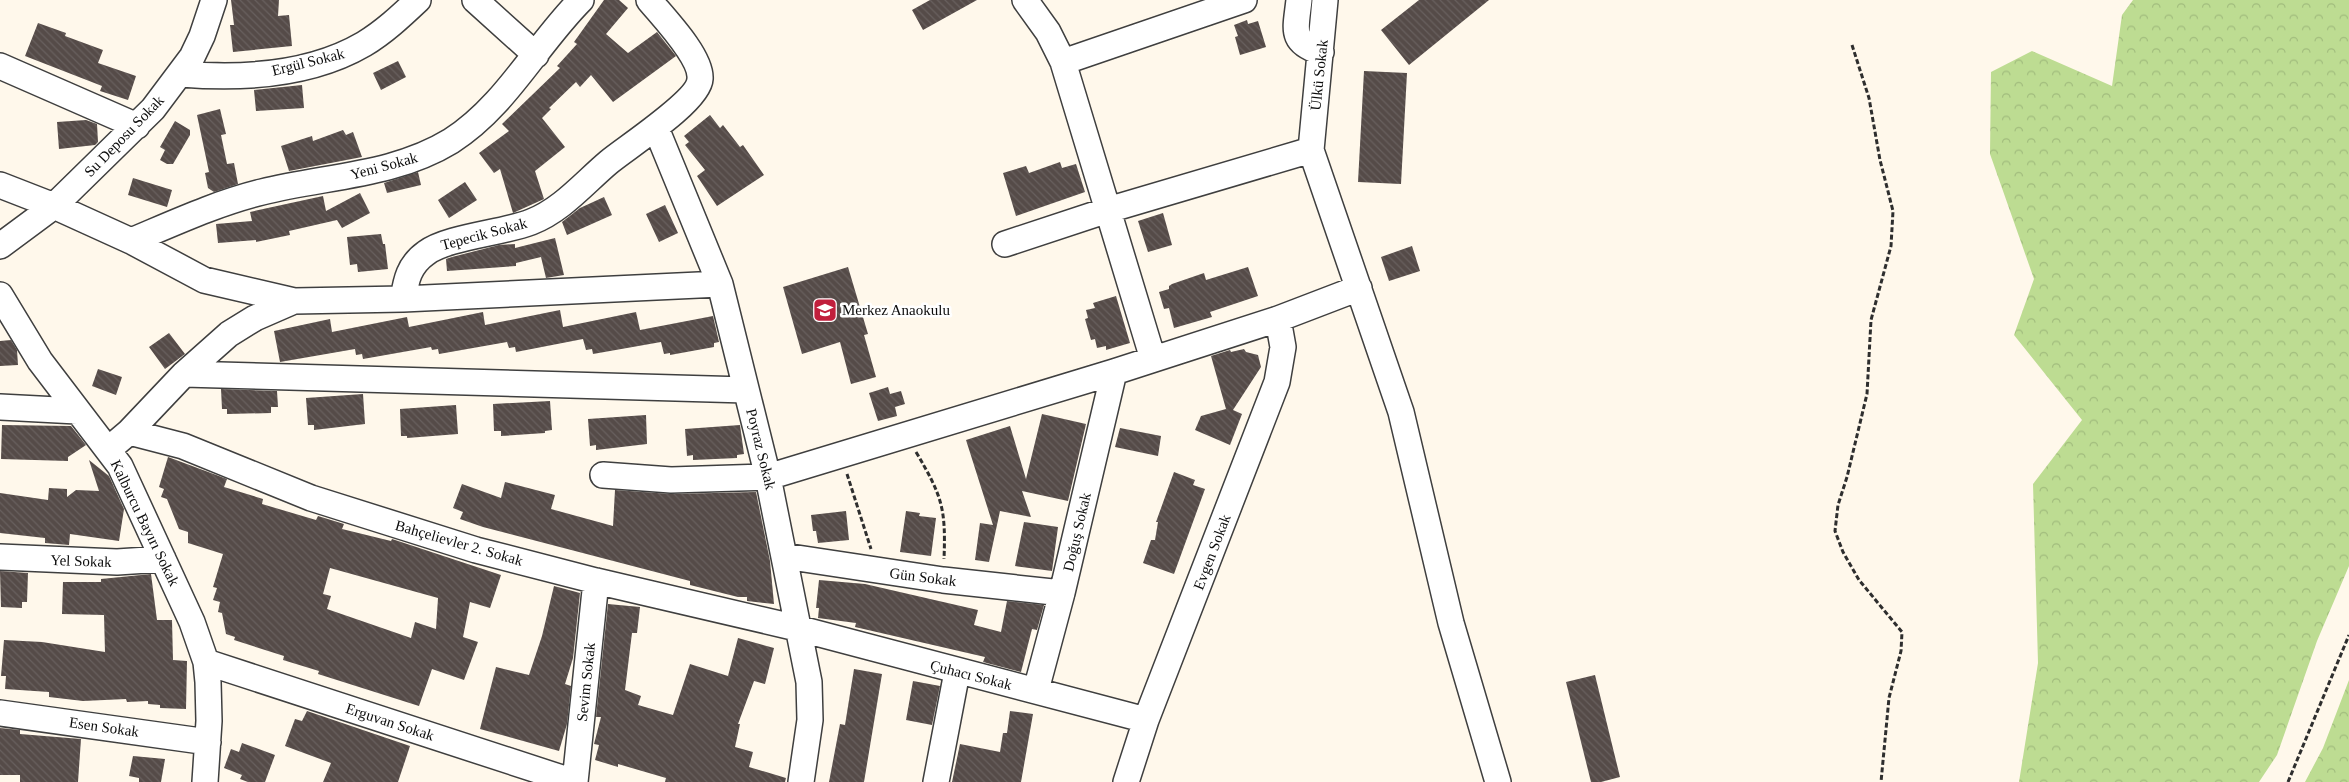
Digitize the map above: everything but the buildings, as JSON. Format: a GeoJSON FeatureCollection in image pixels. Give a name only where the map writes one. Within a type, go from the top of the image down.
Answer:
{"type":"FeatureCollection","features":[{"type":"Feature","properties":{"kind":"street","name":"Su Deposu Sokak"},"geometry":{"type":"LineString","coordinates":[[0,246],[54,206],[137,126],[181,74],[202,36],[214,0]]}},
{"type":"Feature","properties":{"kind":"street","name":"Ergül Sokak"},"geometry":{"type":"LineString","coordinates":[[181,74],[211,77],[249,75],[283,71],[334,57],[357,48],[378,35],[418,0]]}},
{"type":"Feature","properties":{"kind":"street"},"geometry":{"type":"LineString","coordinates":[[475,0],[536,54]]}},
{"type":"Feature","properties":{"kind":"street","name":"Yeni Sokak"},"geometry":{"type":"LineString","coordinates":[[131,241],[220,204],[263,192],[360,174],[428,153],[452,140],[480,117],[503,94],[581,0]]}},
{"type":"Feature","properties":{"kind":"street"},"geometry":{"type":"LineString","coordinates":[[649,0],[689,50],[700,73],[697,87],[656,128]]}},
{"type":"Feature","properties":{"kind":"street"},"geometry":{"type":"LineString","coordinates":[[1024,0],[1048,32],[1063,62],[1153,359]]}},
{"type":"Feature","properties":{"kind":"street"},"geometry":{"type":"LineString","coordinates":[[1063,62],[1244,0]]}},
{"type":"Feature","properties":{"kind":"street","name":"Ülkü Sokak"},"geometry":{"type":"LineString","coordinates":[[1311,150],[1325,0]]}},
{"type":"Feature","properties":{"kind":"street"},"geometry":{"type":"LineString","coordinates":[[1295,3],[1297,36],[1306,47],[1321,52]]}},
{"type":"Feature","properties":{"kind":"street"},"geometry":{"type":"LineString","coordinates":[[0,66],[137,126]]}},
{"type":"Feature","properties":{"kind":"street","name":"Poyraz Sokak"},"geometry":{"type":"LineString","coordinates":[[656,128],[720,284],[768,477],[809,682],[810,700],[807,744],[801,782]]}},
{"type":"Feature","properties":{"kind":"street","name":"Tepecik Sokak"},"geometry":{"type":"LineString","coordinates":[[403,299],[410,270],[427,252],[442,245],[516,227],[546,214],[569,199],[610,161],[656,128]]}},
{"type":"Feature","properties":{"kind":"street"},"geometry":{"type":"LineString","coordinates":[[1005,244],[1108,210],[1311,150],[1360,288],[1401,412],[1451,623],[1498,782]]}},
{"type":"Feature","properties":{"kind":"street"},"geometry":{"type":"LineString","coordinates":[[0,185],[54,206],[131,241],[204,280],[294,301],[403,299],[720,284]]}},
{"type":"Feature","properties":{"kind":"street"},"geometry":{"type":"LineString","coordinates":[[603,475],[671,480],[768,477],[1114,372],[1278,319],[1360,288]]}},
{"type":"Feature","properties":{"kind":"street","name":"Kalburcu Bayırı Sokak"},"geometry":{"type":"LineString","coordinates":[[0,295],[40,361],[77,411],[109,449],[130,485],[192,622],[206,662],[209,701],[205,782]]}},
{"type":"Feature","properties":{"kind":"street"},"geometry":{"type":"LineString","coordinates":[[109,449],[129,432],[184,374],[229,334],[255,318],[294,301]]}},
{"type":"Feature","properties":{"kind":"street","name":"Evgen Sokak"},"geometry":{"type":"LineString","coordinates":[[1126,782],[1146,720],[1274,392],[1280,370],[1283,347],[1278,319]]}},
{"type":"Feature","properties":{"kind":"street","name":"Doğuş Sokak"},"geometry":{"type":"LineString","coordinates":[[1036,690],[1062,593],[1114,372]]}},
{"type":"Feature","properties":{"kind":"street"},"geometry":{"type":"LineString","coordinates":[[184,374],[746,390]]}},
{"type":"Feature","properties":{"kind":"street"},"geometry":{"type":"LineString","coordinates":[[0,407],[77,411]]}},
{"type":"Feature","properties":{"kind":"street","name":"Bahçelievler 2. Sokak"},"geometry":{"type":"LineString","coordinates":[[129,432],[183,446],[311,498],[476,550],[596,582],[797,628]]}},
{"type":"Feature","properties":{"kind":"street","name":"Gün Sokak"},"geometry":{"type":"LineString","coordinates":[[784,556],[944,580],[1062,593]]}},
{"type":"Feature","properties":{"kind":"street","name":"Yel Sokak"},"geometry":{"type":"LineString","coordinates":[[0,557],[117,562],[163,559]]}},
{"type":"Feature","properties":{"kind":"street","name":"Sevim Sokak"},"geometry":{"type":"LineString","coordinates":[[575,782],[596,582]]}},
{"type":"Feature","properties":{"kind":"street","name":"Çuhacı Sokak"},"geometry":{"type":"LineString","coordinates":[[797,628],[957,672],[1036,690],[1146,720]]}},
{"type":"Feature","properties":{"kind":"street","name":"Erguvan Sokak"},"geometry":{"type":"LineString","coordinates":[[206,662],[575,782]]}},
{"type":"Feature","properties":{"kind":"street"},"geometry":{"type":"LineString","coordinates":[[936,782],[957,672]]}},
{"type":"Feature","properties":{"kind":"street","name":"Esen Sokak"},"geometry":{"type":"LineString","coordinates":[[0,713],[208,742]]}},
{"type":"Feature","properties":{"kind":"path"},"geometry":{"type":"LineString","coordinates":[[1852,45],[1869,98],[1880,160],[1893,211],[1891,246],[1870,320],[1867,394],[1847,477],[1838,505],[1835,532],[1843,552],[1859,580],[1902,632],[1902,650],[1889,698],[1881,782]]}},
{"type":"Feature","properties":{"kind":"path"},"geometry":{"type":"LineString","coordinates":[[906,435],[935,483],[943,506],[944,580]]}},
{"type":"Feature","properties":{"kind":"path"},"geometry":{"type":"LineString","coordinates":[[841,456],[877,571]]}},
{"type":"Feature","properties":{"kind":"path"},"geometry":{"type":"LineString","coordinates":[[2288,782],[2349,635]]}},
{"type":"Feature","properties":{"kind":"green space"},"geometry":{"type":"Polygon","coordinates":[[[2133,0],[2349,0],[2349,566],[2317,641],[2277,755],[2259,782],[2019,782],[2038,663],[2033,484],[2082,420],[2014,335],[2034,279],[1990,154],[1991,72],[2032,51],[2112,86],[2122,15],[2133,0]]]}},
{"type":"Feature","properties":{"kind":"green space"},"geometry":{"type":"Polygon","coordinates":[[[2349,680],[2349,782],[2305,782],[2323,748],[2349,680]]]}},
{"type":"Feature","properties":{"kind":"place","name":"Merkez Anaokulu"},"geometry":{"type":"Point","coordinates":[825,310]}}]}
